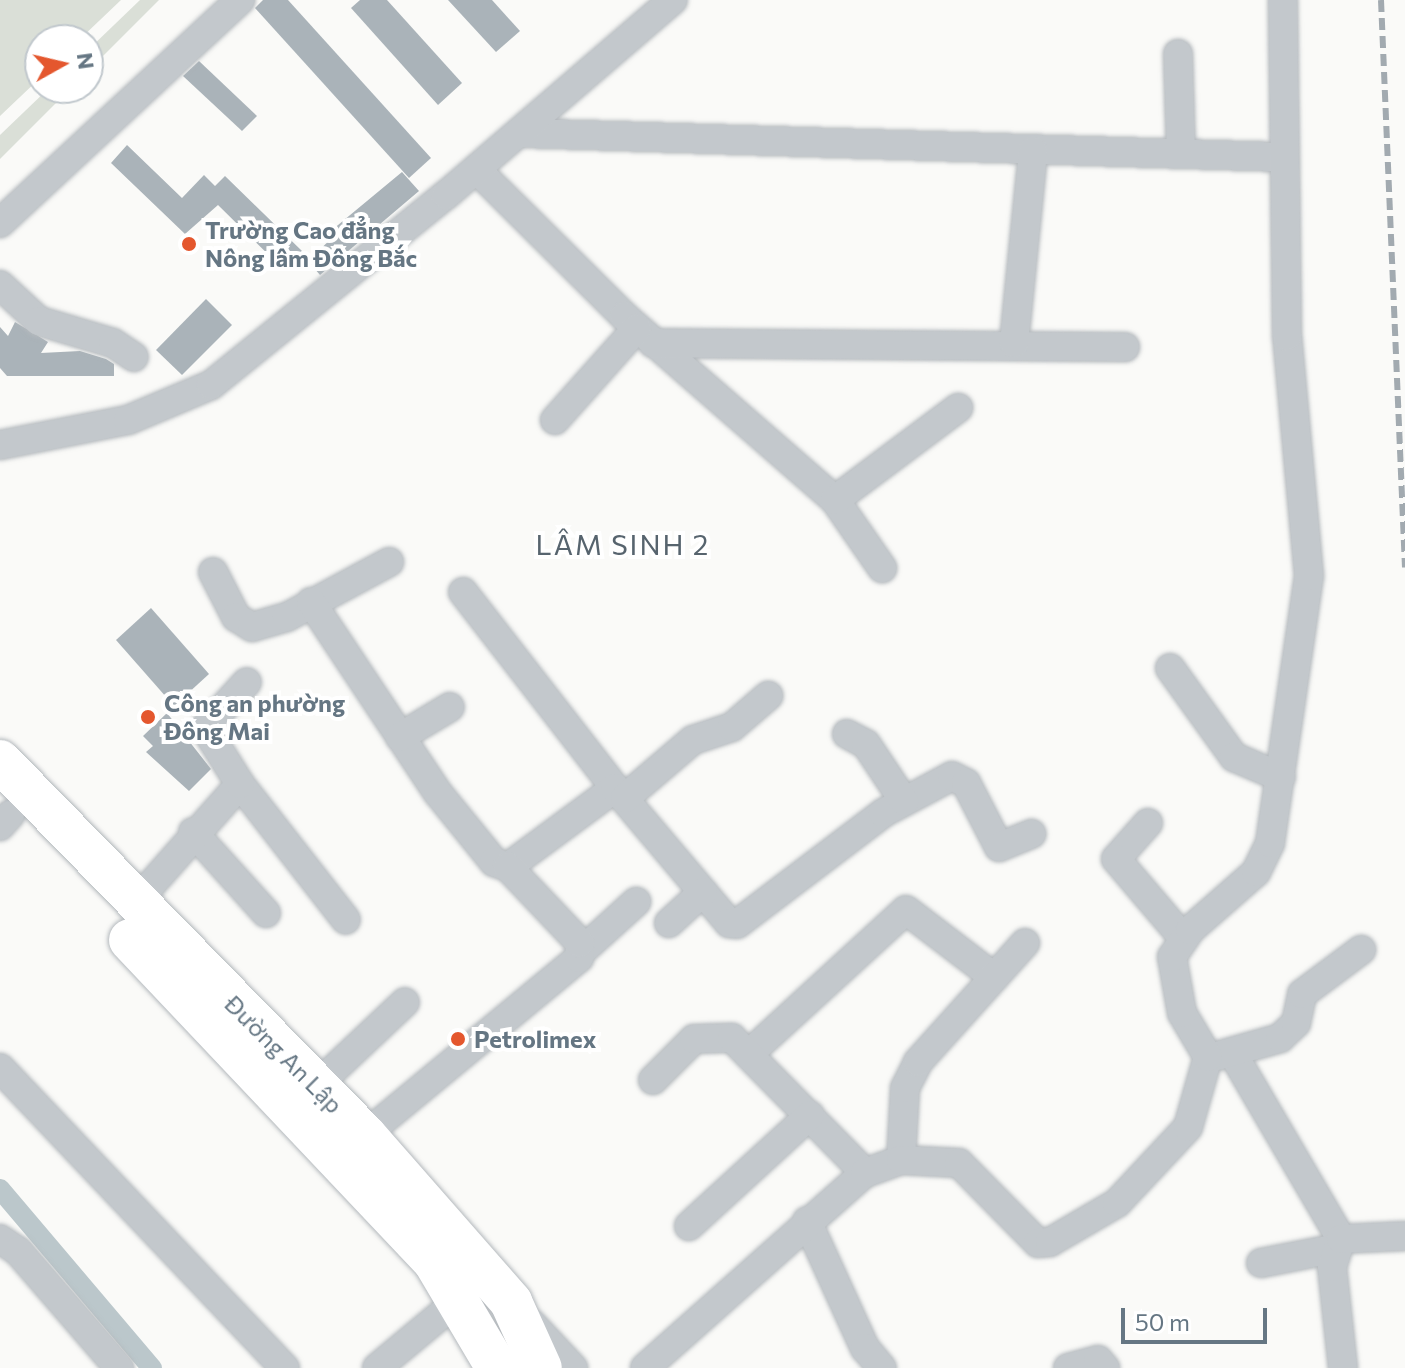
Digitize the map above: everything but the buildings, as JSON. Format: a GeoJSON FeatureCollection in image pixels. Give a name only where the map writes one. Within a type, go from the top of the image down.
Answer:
{"type":"FeatureCollection","features":[{"type":"Feature","properties":{"kind":"highway","name":"Đường An Lập"},"geometry":{"type":"LineString","coordinates":[[0,761],[134,904],[365,1135],[511,1302],[541,1368]]}},
{"type":"Feature","properties":{"kind":"highway","name":"Đường An Lập"},"geometry":{"type":"LineString","coordinates":[[3,814],[361,1181],[466,1308],[497,1368]]}},
{"type":"Feature","properties":{"kind":"highway"},"geometry":{"type":"LineString","coordinates":[[466,1308],[511,1302]]}},
{"type":"Feature","properties":{"kind":"street"},"geometry":{"type":"LineString","coordinates":[[0,223],[240,0]]}},
{"type":"Feature","properties":{"kind":"street"},"geometry":{"type":"LineString","coordinates":[[0,445],[128,420],[211,385],[477,170],[673,0]]}},
{"type":"Feature","properties":{"kind":"street"},"geometry":{"type":"LineString","coordinates":[[1283,0],[1281,157],[1287,336],[1309,576],[1281,777],[1264,859],[1184,939],[1172,957],[1179,998],[1220,1055],[1339,1243],[1332,1267],[1343,1368]]}},
{"type":"Feature","properties":{"kind":"street"},"geometry":{"type":"LineString","coordinates":[[1178,54],[1181,154]]}},
{"type":"Feature","properties":{"kind":"street"},"geometry":{"type":"LineString","coordinates":[[520,133],[1281,157]]}},
{"type":"Feature","properties":{"kind":"street"},"geometry":{"type":"LineString","coordinates":[[1014,343],[1033,151]]}},
{"type":"Feature","properties":{"kind":"street"},"geometry":{"type":"LineString","coordinates":[[477,170],[645,336],[835,500],[882,568]]}},
{"type":"Feature","properties":{"kind":"street"},"geometry":{"type":"LineString","coordinates":[[0,285],[39,321],[113,343],[134,357]]}},
{"type":"Feature","properties":{"kind":"street"},"geometry":{"type":"LineString","coordinates":[[555,420],[645,336],[1125,347]]}},
{"type":"Feature","properties":{"kind":"street"},"geometry":{"type":"LineString","coordinates":[[835,500],[958,408]]}},
{"type":"Feature","properties":{"kind":"street"},"geometry":{"type":"LineString","coordinates":[[213,572],[236,617],[252,627],[311,602],[389,562]]}},
{"type":"Feature","properties":{"kind":"street"},"geometry":{"type":"LineString","coordinates":[[463,592],[620,793],[729,923],[737,924],[904,801],[959,777],[999,847],[1032,834]]}},
{"type":"Feature","properties":{"kind":"street"},"geometry":{"type":"LineString","coordinates":[[311,602],[400,737],[494,862],[508,867],[583,950]]}},
{"type":"Feature","properties":{"kind":"street"},"geometry":{"type":"LineString","coordinates":[[1170,668],[1234,757],[1281,777]]}},
{"type":"Feature","properties":{"kind":"street"},"geometry":{"type":"LineString","coordinates":[[247,682],[205,728],[240,784],[346,920]]}},
{"type":"Feature","properties":{"kind":"street"},"geometry":{"type":"LineString","coordinates":[[508,867],[693,740],[732,727],[768,696]]}},
{"type":"Feature","properties":{"kind":"street"},"geometry":{"type":"LineString","coordinates":[[400,737],[450,707]]}},
{"type":"Feature","properties":{"kind":"street"},"geometry":{"type":"LineString","coordinates":[[847,734],[866,744],[904,801]]}},
{"type":"Feature","properties":{"kind":"street"},"geometry":{"type":"LineString","coordinates":[[134,904],[193,832],[240,784]]}},
{"type":"Feature","properties":{"kind":"street"},"geometry":{"type":"LineString","coordinates":[[1148,823],[1116,859],[1184,939]]}},
{"type":"Feature","properties":{"kind":"street"},"geometry":{"type":"LineString","coordinates":[[193,832],[266,913]]}},
{"type":"Feature","properties":{"kind":"street"},"geometry":{"type":"LineString","coordinates":[[669,923],[703,892]]}},
{"type":"Feature","properties":{"kind":"street"},"geometry":{"type":"LineString","coordinates":[[365,1135],[636,902]]}},
{"type":"Feature","properties":{"kind":"street"},"geometry":{"type":"LineString","coordinates":[[751,1052],[906,910],[994,977]]}},
{"type":"Feature","properties":{"kind":"street"},"geometry":{"type":"LineString","coordinates":[[901,1160],[905,1088],[918,1062],[1025,943]]}},
{"type":"Feature","properties":{"kind":"street"},"geometry":{"type":"LineString","coordinates":[[645,1368],[807,1221],[865,1173],[901,1160],[959,1163],[1038,1243],[1050,1242],[1117,1203],[1182,1137],[1220,1055],[1288,1031],[1302,994],[1361,950]]}},
{"type":"Feature","properties":{"kind":"street"},"geometry":{"type":"LineString","coordinates":[[316,1086],[405,1002]]}},
{"type":"Feature","properties":{"kind":"street"},"geometry":{"type":"LineString","coordinates":[[653,1080],[694,1039],[732,1038],[751,1052],[865,1173]]}},
{"type":"Feature","properties":{"kind":"street"},"geometry":{"type":"LineString","coordinates":[[0,1068],[285,1368]]}},
{"type":"Feature","properties":{"kind":"street"},"geometry":{"type":"LineString","coordinates":[[689,1226],[810,1115]]}},
{"type":"Feature","properties":{"kind":"street"},"geometry":{"type":"LineString","coordinates":[[807,1221],[865,1348],[882,1368]]}},
{"type":"Feature","properties":{"kind":"street"},"geometry":{"type":"LineString","coordinates":[[1261,1263],[1339,1243],[1405,1236]]}},
{"type":"Feature","properties":{"kind":"street"},"geometry":{"type":"LineString","coordinates":[[0,1239],[18,1251],[119,1368]]}},
{"type":"Feature","properties":{"kind":"street"},"geometry":{"type":"LineString","coordinates":[[511,1302],[573,1368]]}},
{"type":"Feature","properties":{"kind":"street"},"geometry":{"type":"LineString","coordinates":[[377,1368],[466,1308]]}},
{"type":"Feature","properties":{"kind":"street"},"geometry":{"type":"LineString","coordinates":[[1073,1366],[1098,1360],[1105,1368]]}},
{"type":"Feature","properties":{"kind":"shaded area"},"geometry":{"type":"Polygon","coordinates":[[[0,0],[121,0],[96,24],[24,24],[24,93],[0,116],[0,0]]]}},
{"type":"Feature","properties":{"kind":"shaded area"},"geometry":{"type":"Polygon","coordinates":[[[140,0],[159,0],[104,55],[104,35],[140,0]]]}},
{"type":"Feature","properties":{"kind":"shaded area"},"geometry":{"type":"Polygon","coordinates":[[[32,104],[55,104],[0,159],[0,135],[32,104]]]}},
{"type":"Feature","properties":{"kind":"waterway"},"geometry":{"type":"LineString","coordinates":[[0,1189],[152,1368]]}},
{"type":"Feature","properties":{"kind":"railway"},"geometry":{"type":"LineString","coordinates":[[1381,0],[1405,567]]}},
{"type":"Feature","properties":{"kind":"place","name":"Trường Cao đẳng Nông lâm Đông Bắc"},"geometry":{"type":"Point","coordinates":[189,244]}},
{"type":"Feature","properties":{"kind":"place","name":"Công an phường Đông Mai"},"geometry":{"type":"Point","coordinates":[148,717]}},
{"type":"Feature","properties":{"kind":"place","name":"Petrolimex"},"geometry":{"type":"Point","coordinates":[458,1039]}},
{"type":"Feature","properties":{"kind":"district","name":"LÂM SINH 2"},"geometry":{"type":"Point","coordinates":[623,544]}}]}
